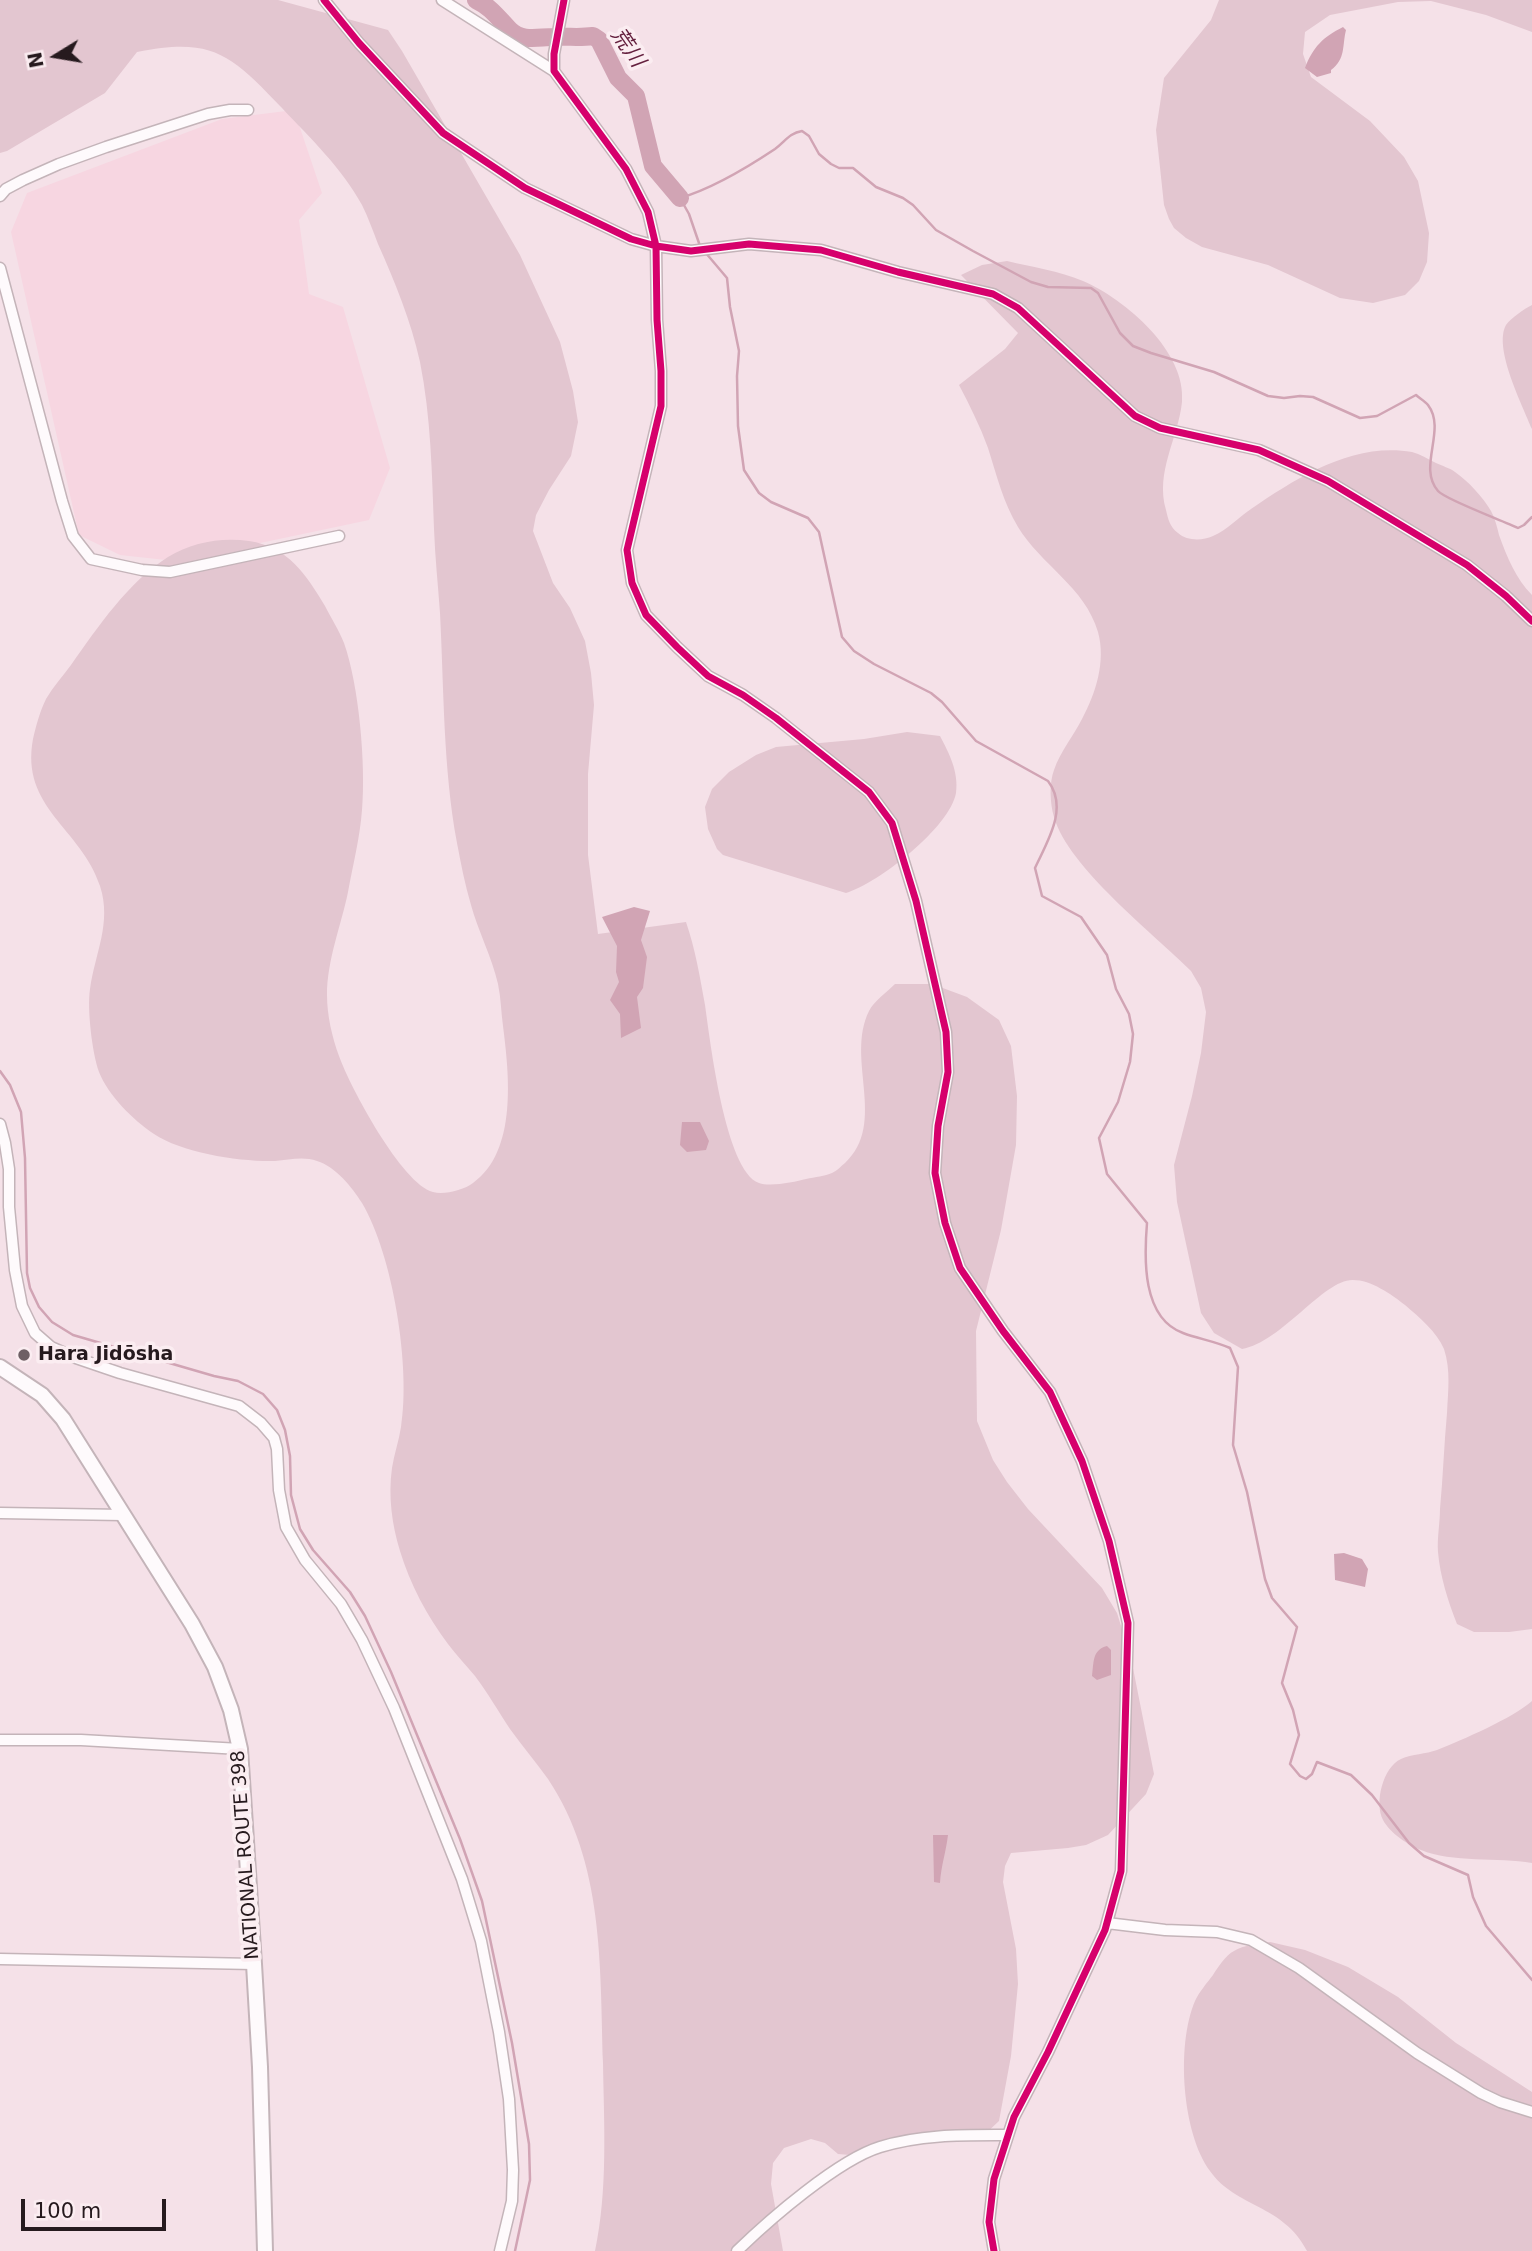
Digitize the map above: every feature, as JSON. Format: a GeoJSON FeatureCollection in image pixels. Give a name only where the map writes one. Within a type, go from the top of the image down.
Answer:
{"type":"FeatureCollection","features":[{"type":"Feature","properties":{"kind":"highway","name":"NATIONAL ROUTE 398"},"geometry":{"type":"LineString","coordinates":[[0,1367],[42,1395],[63,1419],[192,1623],[215,1667],[231,1710],[240,1749],[254,1964],[265,2251]]}},
{"type":"Feature","properties":{"kind":"street"},"geometry":{"type":"LineString","coordinates":[[324,0],[359,43],[443,133],[525,188],[631,239],[656,246],[695,250],[749,244],[821,250],[898,272],[993,294],[1018,308],[1135,416],[1160,428],[1259,450],[1328,481],[1467,565],[1532,621]]}},
{"type":"Feature","properties":{"kind":"street"},"geometry":{"type":"LineString","coordinates":[[442,0],[554,71],[626,169],[648,212],[656,246],[661,407],[627,550],[632,583],[646,615],[708,676],[743,695],[776,718],[869,792],[892,823],[916,901],[946,1032],[948,1072],[938,1126],[935,1173],[945,1223],[960,1268],[1003,1331],[1050,1392],[1082,1461],[1109,1541],[1128,1623],[1121,1871],[1105,1930],[1048,2052],[1014,2117],[994,2179],[989,2222],[994,2251]]}},
{"type":"Feature","properties":{"kind":"street"},"geometry":{"type":"LineString","coordinates":[[554,71],[554,54],[564,0]]}},
{"type":"Feature","properties":{"kind":"street"},"geometry":{"type":"LineString","coordinates":[[0,197],[6,189],[23,180],[106,147],[208,114],[248,110]]}},
{"type":"Feature","properties":{"kind":"street"},"geometry":{"type":"LineString","coordinates":[[0,268],[4,299],[69,524],[77,543],[91,559],[142,570],[170,572],[339,536]]}},
{"type":"Feature","properties":{"kind":"street"},"geometry":{"type":"LineString","coordinates":[[0,1124],[9,1169],[9,1207],[15,1270],[22,1306],[35,1333],[51,1347],[76,1358],[239,1406],[261,1423],[274,1438],[277,1449],[279,1490],[286,1527],[305,1560],[341,1604],[362,1640],[394,1708],[462,1880],[481,1941],[509,2099],[512,2201],[500,2251]]}},
{"type":"Feature","properties":{"kind":"street"},"geometry":{"type":"LineString","coordinates":[[0,1513],[123,1515]]}},
{"type":"Feature","properties":{"kind":"street"},"geometry":{"type":"LineString","coordinates":[[0,1741],[81,1740],[240,1749]]}},
{"type":"Feature","properties":{"kind":"street"},"geometry":{"type":"LineString","coordinates":[[1107,1923],[1165,1930],[1217,1932],[1251,1940],[1299,1968],[1407,2046],[1481,2093],[1532,2112]]}},
{"type":"Feature","properties":{"kind":"street"},"geometry":{"type":"LineString","coordinates":[[0,1959],[254,1964]]}},
{"type":"Feature","properties":{"kind":"street"},"geometry":{"type":"LineString","coordinates":[[737,2251],[807,2192],[868,2152],[895,2144],[941,2137],[1009,2136]]}},
{"type":"Feature","properties":{"kind":"shaded area"},"geometry":{"type":"Polygon","coordinates":[[[0,0],[278,0],[388,30],[402,51],[520,255],[560,342],[573,391],[578,422],[571,456],[536,515],[533,531],[553,583],[570,608],[585,641],[591,673],[594,705],[588,774],[588,855],[598,934],[686,922],[699,973],[721,1102],[737,1155],[747,1173],[759,1183],[782,1184],[829,1174],[845,1163],[857,1147],[864,1129],[861,1049],[863,1030],[871,1007],[895,984],[932,984],[967,997],[999,1020],[1011,1046],[1017,1096],[1016,1145],[1001,1230],[976,1331],[977,1421],[993,1460],[1007,1482],[1028,1509],[1102,1588],[1117,1613],[1131,1658],[1154,1774],[1146,1794],[1108,1835],[1086,1845],[1011,1853],[1005,1866],[1003,1882],[1016,1949],[1018,1984],[1011,2056],[999,2121],[983,2136],[960,2141],[940,2133],[894,2147],[850,2155],[838,2154],[825,2143],[811,2139],[784,2148],[773,2163],[771,2184],[783,2251],[595,2251],[604,2181],[604,2110],[599,1952],[589,1880],[580,1845],[566,1811],[548,1779],[510,1729],[480,1682],[433,1622],[414,1588],[400,1551],[393,1521],[390,1489],[403,1403],[401,1344],[391,1281],[373,1225],[362,1203],[343,1178],[324,1164],[306,1159],[261,1161],[229,1158],[180,1146],[166,1141],[146,1128],[108,1089],[96,1064],[89,1008],[92,976],[103,925],[100,886],[80,848],[43,801],[35,783],[31,763],[35,729],[49,695],[115,606],[153,567],[187,548],[228,540],[263,544],[275,549],[294,564],[318,594],[344,643],[354,680],[360,725],[363,771],[361,820],[348,892],[332,956],[327,995],[330,1026],[336,1049],[378,1133],[407,1172],[421,1185],[433,1192],[454,1191],[473,1183],[487,1169],[498,1152],[504,1132],[507,1066],[498,984],[469,897],[452,814],[429,425],[420,362],[407,317],[364,210],[345,178],[264,89],[248,74],[218,54],[184,47],[137,52],[105,93],[0,153],[0,0]]]}},
{"type":"Feature","properties":{"kind":"shaded area"},"geometry":{"type":"Polygon","coordinates":[[[1219,0],[1532,0],[1532,32],[1486,15],[1431,1],[1398,2],[1330,15],[1305,32],[1303,54],[1311,77],[1370,121],[1404,157],[1418,181],[1429,233],[1427,262],[1419,281],[1405,295],[1373,303],[1340,298],[1268,265],[1202,247],[1174,228],[1164,205],[1156,130],[1164,78],[1211,20],[1219,0]]]}},
{"type":"Feature","properties":{"kind":"shaded area"},"geometry":{"type":"Polygon","coordinates":[[[1343,27],[1346,30],[1339,61],[1331,73],[1317,77],[1305,68],[1308,61],[1320,43],[1343,27]]]}},
{"type":"Feature","properties":{"kind":"shaded area"},"geometry":{"type":"Polygon","coordinates":[[[294,110],[322,193],[299,220],[309,294],[343,307],[390,468],[369,520],[175,561],[120,555],[79,535],[11,232],[27,193],[222,119],[294,110]]]}},
{"type":"Feature","properties":{"kind":"shaded area"},"geometry":{"type":"Polygon","coordinates":[[[1007,261],[1065,274],[1100,289],[1134,314],[1164,346],[1181,383],[1182,402],[1165,469],[1163,496],[1170,523],[1182,536],[1204,539],[1213,536],[1288,485],[1348,457],[1390,450],[1412,452],[1453,471],[1480,495],[1492,514],[1512,567],[1532,595],[1532,1629],[1474,1632],[1457,1624],[1445,1588],[1438,1547],[1448,1365],[1441,1343],[1422,1320],[1380,1288],[1353,1280],[1329,1289],[1272,1335],[1242,1349],[1214,1333],[1201,1313],[1177,1202],[1174,1165],[1201,1053],[1206,1012],[1201,988],[1191,971],[1093,878],[1062,836],[1054,817],[1052,775],[1087,709],[1095,688],[1101,654],[1098,632],[1083,602],[1018,527],[1004,498],[982,432],[959,385],[1005,349],[1018,333],[961,275],[982,265],[1007,261]]]}},
{"type":"Feature","properties":{"kind":"shaded area"},"geometry":{"type":"Polygon","coordinates":[[[1532,305],[1532,429],[1506,362],[1503,335],[1508,322],[1532,305]]]}},
{"type":"Feature","properties":{"kind":"shaded area"},"geometry":{"type":"Polygon","coordinates":[[[907,732],[940,736],[955,770],[956,793],[951,807],[927,837],[876,878],[846,893],[723,855],[717,849],[708,829],[705,807],[712,789],[729,772],[756,755],[776,747],[907,732]]]}},
{"type":"Feature","properties":{"kind":"shaded area"},"geometry":{"type":"Polygon","coordinates":[[[634,907],[650,911],[641,940],[647,957],[643,988],[637,997],[641,1028],[621,1038],[620,1014],[610,1000],[619,982],[616,972],[617,946],[602,917],[634,907]]]}},
{"type":"Feature","properties":{"kind":"shaded area"},"geometry":{"type":"Polygon","coordinates":[[[682,1122],[700,1122],[709,1141],[706,1150],[687,1152],[680,1145],[682,1122]]]}},
{"type":"Feature","properties":{"kind":"shaded area"},"geometry":{"type":"Polygon","coordinates":[[[1344,1553],[1362,1559],[1368,1569],[1365,1587],[1335,1580],[1334,1554],[1344,1553]]]}},
{"type":"Feature","properties":{"kind":"shaded area"},"geometry":{"type":"Polygon","coordinates":[[[1107,1646],[1111,1650],[1111,1675],[1097,1680],[1092,1676],[1095,1657],[1099,1650],[1107,1646]]]}},
{"type":"Feature","properties":{"kind":"shaded area"},"geometry":{"type":"Polygon","coordinates":[[[1532,1701],[1532,1863],[1433,1854],[1411,1845],[1390,1829],[1383,1820],[1379,1804],[1385,1777],[1395,1763],[1405,1757],[1437,1750],[1473,1735],[1532,1701]]]}},
{"type":"Feature","properties":{"kind":"shaded area"},"geometry":{"type":"Polygon","coordinates":[[[933,1835],[948,1835],[940,1883],[934,1882],[933,1835]]]}},
{"type":"Feature","properties":{"kind":"shaded area"},"geometry":{"type":"Polygon","coordinates":[[[1270,1942],[1305,1950],[1348,1967],[1398,1997],[1456,2043],[1532,2092],[1532,2251],[1307,2251],[1285,2224],[1233,2192],[1210,2171],[1193,2135],[1188,2112],[1184,2064],[1189,2019],[1199,1994],[1228,1955],[1242,1947],[1270,1942]]]}},
{"type":"Feature","properties":{"kind":"waterway","name":"荒川"},"geometry":{"type":"LineString","coordinates":[[476,0],[520,36],[593,36],[599,40],[618,78],[636,96],[653,166],[680,198]]}},
{"type":"Feature","properties":{"kind":"waterway"},"geometry":{"type":"LineString","coordinates":[[700,246],[689,214],[680,198],[729,177],[775,149],[790,136],[802,131],[809,136],[819,154],[831,164],[839,168],[853,168],[876,187],[903,198],[936,230],[973,251],[1031,282],[1048,287],[1091,288],[1098,293],[1120,333],[1133,346],[1214,372],[1268,396],[1313,397],[1360,418],[1377,416],[1416,395],[1428,405],[1433,415],[1435,426],[1430,471],[1438,491],[1463,505],[1518,528],[1532,517]]}},
{"type":"Feature","properties":{"kind":"waterway"},"geometry":{"type":"LineString","coordinates":[[705,252],[727,278],[739,351],[738,426],[744,470],[759,493],[771,502],[808,518],[819,532],[842,637],[854,651],[874,664],[931,693],[976,741],[1048,781],[1054,791],[1057,802],[1054,825],[1035,868],[1042,896],[1081,917],[1107,955],[1116,989],[1129,1014],[1133,1034],[1130,1062],[1118,1102],[1099,1138],[1107,1174],[1147,1223],[1148,1286],[1160,1315],[1183,1333],[1230,1348],[1238,1367],[1233,1445],[1247,1492],[1265,1579],[1272,1598],[1297,1627],[1282,1683],[1299,1735],[1290,1764],[1306,1779],[1312,1774],[1317,1762],[1351,1775],[1372,1795],[1409,1843],[1424,1856],[1468,1875],[1473,1897],[1486,1926],[1532,1980]]}},
{"type":"Feature","properties":{"kind":"waterway"},"geometry":{"type":"LineString","coordinates":[[0,1071],[10,1085],[21,1112],[25,1158],[27,1273],[30,1288],[39,1307],[52,1322],[73,1335],[238,1381],[263,1394],[277,1410],[285,1430],[290,1456],[291,1495],[300,1529],[313,1550],[350,1592],[365,1616],[460,1839],[482,1901],[512,2043],[529,2144],[530,2180],[515,2251]]}},
{"type":"Feature","properties":{"kind":"cycle path"},"geometry":{"type":"LineString","coordinates":[[324,0],[359,43],[443,133],[525,188],[631,239],[656,246],[691,251],[749,244],[821,250],[898,272],[993,294],[1018,308],[1135,416],[1160,428],[1259,450],[1328,481],[1467,565],[1532,621]]}},
{"type":"Feature","properties":{"kind":"cycle path"},"geometry":{"type":"LineString","coordinates":[[564,0],[554,54],[554,71],[626,169],[648,212],[656,246],[661,406],[627,550],[632,583],[646,615],[708,676],[743,695],[776,718],[869,792],[892,823],[916,901],[946,1032],[948,1072],[938,1126],[935,1173],[945,1223],[960,1268],[1003,1331],[1050,1392],[1082,1461],[1109,1541],[1128,1623],[1121,1871],[1105,1930],[1048,2052],[1014,2117],[994,2179],[989,2222],[994,2251]]}},
{"type":"Feature","properties":{"kind":"place","name":"Hara Jidōsha"},"geometry":{"type":"Point","coordinates":[24,1355]}}]}
